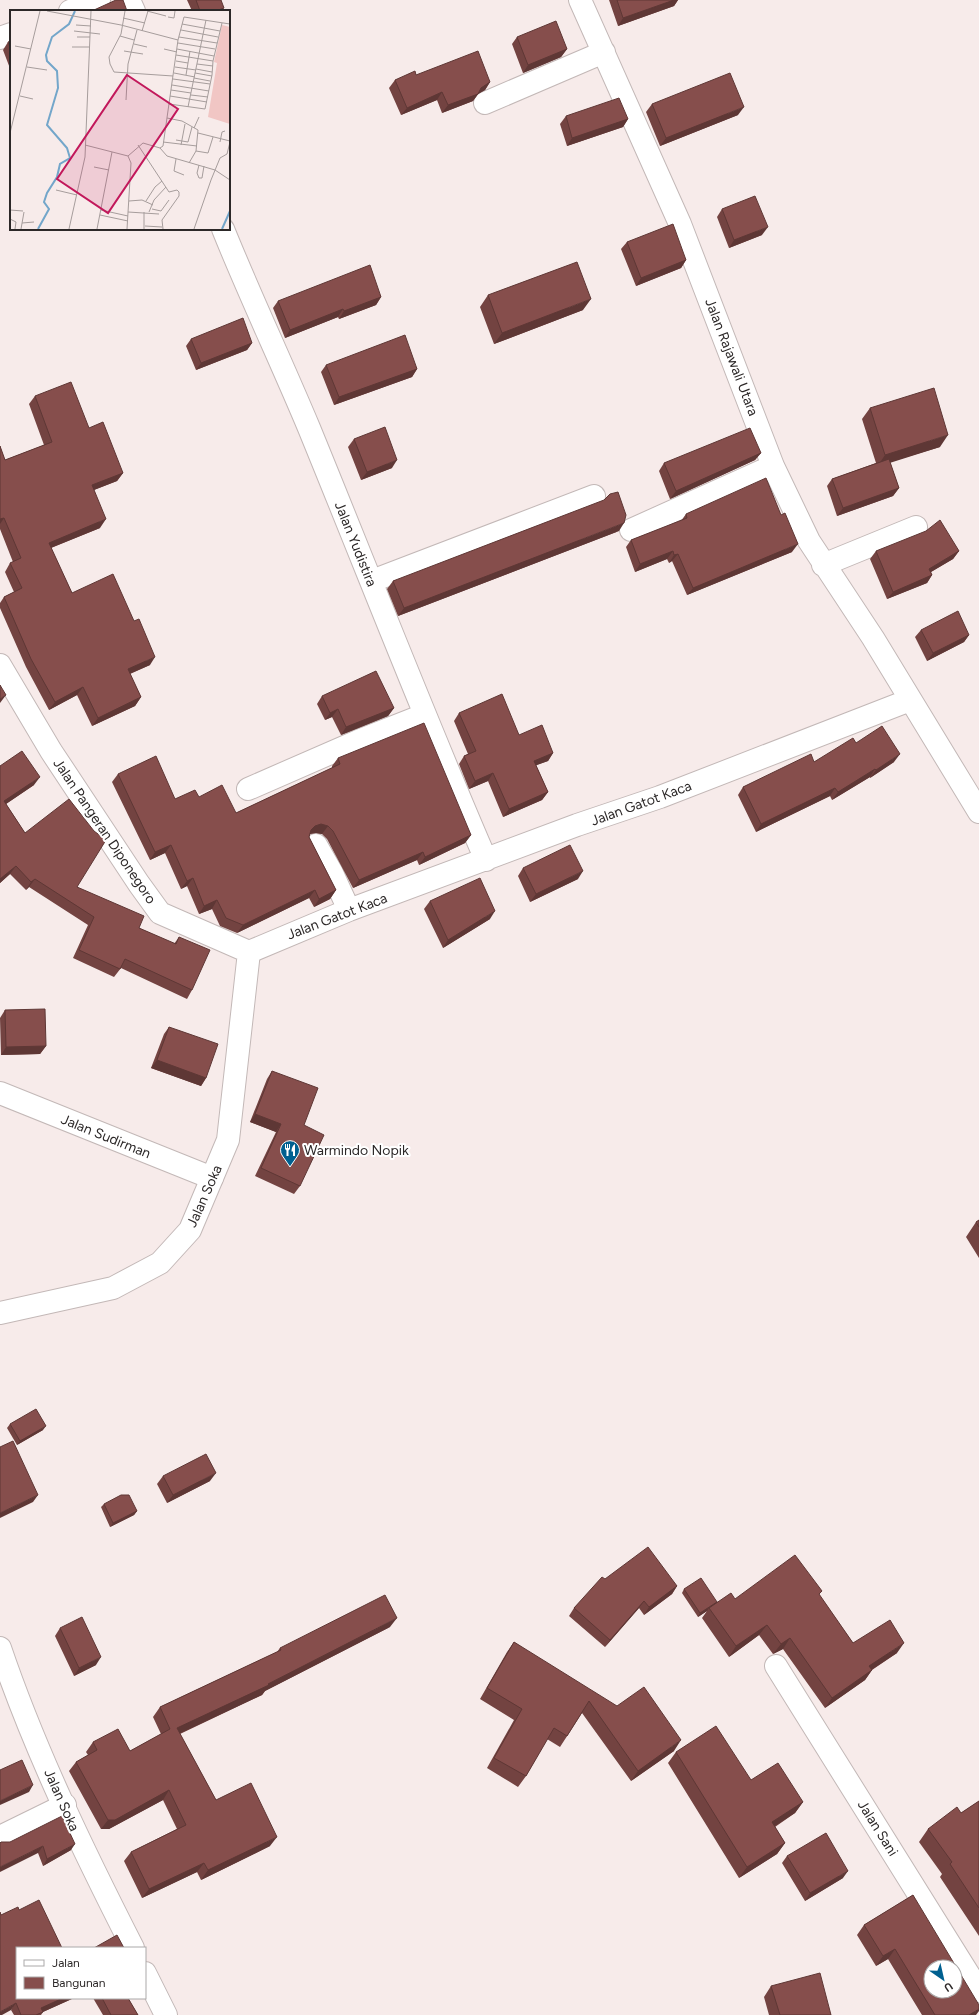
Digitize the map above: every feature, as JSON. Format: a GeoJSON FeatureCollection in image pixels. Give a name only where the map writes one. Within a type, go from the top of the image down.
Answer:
{"type":"FeatureCollection","features":[{"type":"Feature","properties":{"kind":"street"},"geometry":{"type":"LineString","coordinates":[[73,10],[99,0]]}},
{"type":"Feature","properties":{"kind":"street"},"geometry":{"type":"LineString","coordinates":[[130,0],[134,10]]}},
{"type":"Feature","properties":{"kind":"street","name":"Jalan Rajawali Utara"},"geometry":{"type":"LineString","coordinates":[[580,0],[680,224],[774,466],[809,542],[873,638],[910,700]]}},
{"type":"Feature","properties":{"kind":"street"},"geometry":{"type":"LineString","coordinates":[[0,38],[10,34]]}},
{"type":"Feature","properties":{"kind":"street"},"geometry":{"type":"LineString","coordinates":[[485,103],[604,52]]}},
{"type":"Feature","properties":{"kind":"street","name":"Jalan Yudistira"},"geometry":{"type":"LineString","coordinates":[[223,230],[288,378],[372,580],[424,715],[486,860]]}},
{"type":"Feature","properties":{"kind":"street"},"geometry":{"type":"LineString","coordinates":[[631,530],[774,466]]}},
{"type":"Feature","properties":{"kind":"street"},"geometry":{"type":"LineString","coordinates":[[372,580],[594,496]]}},
{"type":"Feature","properties":{"kind":"street"},"geometry":{"type":"LineString","coordinates":[[823,565],[916,526]]}},
{"type":"Feature","properties":{"kind":"street","name":"Jalan Pangeran Diponegoro"},"geometry":{"type":"LineString","coordinates":[[0,665],[51,751],[138,884],[160,913],[249,952]]}},
{"type":"Feature","properties":{"kind":"street"},"geometry":{"type":"LineString","coordinates":[[910,700],[979,812]]}},
{"type":"Feature","properties":{"kind":"street","name":"Jalan Gatot Kaca"},"geometry":{"type":"LineString","coordinates":[[249,952],[349,910],[660,797],[910,700]]}},
{"type":"Feature","properties":{"kind":"street"},"geometry":{"type":"LineString","coordinates":[[248,789],[358,741],[424,715]]}},
{"type":"Feature","properties":{"kind":"street"},"geometry":{"type":"LineString","coordinates":[[316,845],[332,873],[349,910]]}},
{"type":"Feature","properties":{"kind":"street","name":"Jalan Soka"},"geometry":{"type":"LineString","coordinates":[[0,1313],[113,1288],[160,1263],[190,1230],[228,1140],[249,952]]}},
{"type":"Feature","properties":{"kind":"street","name":"Jalan Sudirman"},"geometry":{"type":"LineString","coordinates":[[0,1094],[212,1178]]}},
{"type":"Feature","properties":{"kind":"street","name":"Jalan Soka"},"geometry":{"type":"LineString","coordinates":[[0,1648],[10,1678],[65,1806],[133,1947]]}},
{"type":"Feature","properties":{"kind":"street","name":"Jalan Sani"},"geometry":{"type":"LineString","coordinates":[[776,1666],[979,1991]]}},
{"type":"Feature","properties":{"kind":"street"},"geometry":{"type":"LineString","coordinates":[[0,1837],[65,1806]]}},
{"type":"Feature","properties":{"kind":"street"},"geometry":{"type":"LineString","coordinates":[[146,1974],[165,2015]]}},
{"type":"Feature","properties":{"kind":"building"},"geometry":{"type":"Polygon","coordinates":[[[116,0],[123,0],[127,10],[94,10],[116,0]]]}},
{"type":"Feature","properties":{"kind":"building"},"geometry":{"type":"Polygon","coordinates":[[[196,0],[221,0],[224,8],[219,10],[200,10],[196,0]]]}},
{"type":"Feature","properties":{"kind":"building"},"geometry":{"type":"Polygon","coordinates":[[[617,0],[674,0],[623,18],[617,0]]]}},
{"type":"Feature","properties":{"kind":"building"},"geometry":{"type":"Polygon","coordinates":[[[556,21],[567,49],[528,65],[517,37],[556,21]]]}},
{"type":"Feature","properties":{"kind":"building"},"geometry":{"type":"Polygon","coordinates":[[[478,51],[490,82],[481,88],[478,94],[448,105],[442,92],[407,108],[395,80],[415,71],[416,75],[478,51]]]}},
{"type":"Feature","properties":{"kind":"building"},"geometry":{"type":"Polygon","coordinates":[[[730,73],[744,107],[666,138],[652,104],[730,73]]]}},
{"type":"Feature","properties":{"kind":"building"},"geometry":{"type":"Polygon","coordinates":[[[619,98],[628,119],[572,138],[566,116],[619,98]]]}},
{"type":"Feature","properties":{"kind":"building"},"geometry":{"type":"Polygon","coordinates":[[[755,196],[768,227],[734,240],[722,209],[755,196]]]}},
{"type":"Feature","properties":{"kind":"building"},"geometry":{"type":"Polygon","coordinates":[[[673,224],[686,260],[641,278],[627,242],[673,224]]]}},
{"type":"Feature","properties":{"kind":"building"},"geometry":{"type":"Polygon","coordinates":[[[577,262],[591,299],[502,333],[488,295],[577,262]]]}},
{"type":"Feature","properties":{"kind":"building"},"geometry":{"type":"Polygon","coordinates":[[[370,265],[381,297],[344,311],[343,309],[290,330],[278,301],[370,265]]]}},
{"type":"Feature","properties":{"kind":"building"},"geometry":{"type":"Polygon","coordinates":[[[243,318],[252,343],[201,363],[191,339],[243,318]]]}},
{"type":"Feature","properties":{"kind":"building"},"geometry":{"type":"Polygon","coordinates":[[[405,335],[417,369],[339,397],[326,365],[405,335]]]}},
{"type":"Feature","properties":{"kind":"building"},"geometry":{"type":"Polygon","coordinates":[[[71,382],[89,428],[103,422],[123,473],[92,485],[106,519],[49,543],[72,593],[113,574],[134,621],[139,619],[155,657],[128,669],[141,697],[98,718],[83,687],[55,702],[31,659],[4,597],[22,588],[10,563],[21,558],[4,518],[0,519],[0,446],[5,460],[52,442],[35,396],[71,382]]]}},
{"type":"Feature","properties":{"kind":"building"},"geometry":{"type":"Polygon","coordinates":[[[934,388],[948,435],[885,455],[870,408],[934,388]]]}},
{"type":"Feature","properties":{"kind":"building"},"geometry":{"type":"Polygon","coordinates":[[[385,427],[397,460],[367,472],[354,439],[385,427]]]}},
{"type":"Feature","properties":{"kind":"building"},"geometry":{"type":"Polygon","coordinates":[[[750,428],[761,453],[676,491],[664,463],[750,428]]]}},
{"type":"Feature","properties":{"kind":"building"},"geometry":{"type":"Polygon","coordinates":[[[889,459],[899,488],[843,508],[832,479],[889,459]]]}},
{"type":"Feature","properties":{"kind":"building"},"geometry":{"type":"Polygon","coordinates":[[[766,478],[781,515],[785,513],[798,544],[693,588],[678,554],[674,555],[673,551],[640,564],[631,540],[687,518],[686,514],[766,478]]]}},
{"type":"Feature","properties":{"kind":"building"},"geometry":{"type":"Polygon","coordinates":[[[618,492],[626,515],[624,523],[404,608],[393,581],[604,500],[610,494],[618,492]]]}},
{"type":"Feature","properties":{"kind":"building"},"geometry":{"type":"Polygon","coordinates":[[[940,520],[959,551],[929,569],[932,575],[893,592],[876,551],[926,531],[940,520]]]}},
{"type":"Feature","properties":{"kind":"building"},"geometry":{"type":"Polygon","coordinates":[[[958,611],[969,635],[933,653],[921,630],[958,611]]]}},
{"type":"Feature","properties":{"kind":"building"},"geometry":{"type":"Polygon","coordinates":[[[376,671],[394,708],[346,727],[338,709],[330,713],[322,696],[376,671]]]}},
{"type":"Feature","properties":{"kind":"building"},"geometry":{"type":"Polygon","coordinates":[[[0,685],[6,695],[0,699],[0,685]]]}},
{"type":"Feature","properties":{"kind":"building"},"geometry":{"type":"Polygon","coordinates":[[[502,694],[519,735],[542,725],[553,753],[534,761],[548,792],[509,809],[493,773],[475,781],[464,756],[476,751],[459,713],[502,694]]]}},
{"type":"Feature","properties":{"kind":"building"},"geometry":{"type":"Polygon","coordinates":[[[424,723],[471,835],[425,857],[423,852],[359,880],[333,831],[328,826],[321,824],[315,826],[311,830],[309,837],[336,890],[319,899],[315,890],[243,925],[226,918],[217,900],[204,906],[193,878],[187,881],[171,845],[155,852],[118,774],[156,756],[175,799],[195,790],[199,797],[222,785],[236,813],[340,764],[338,758],[424,723]]]}},
{"type":"Feature","properties":{"kind":"building"},"geometry":{"type":"Polygon","coordinates":[[[882,726],[900,754],[838,792],[835,788],[761,824],[743,787],[811,754],[814,762],[853,738],[856,743],[882,726]]]}},
{"type":"Feature","properties":{"kind":"building"},"geometry":{"type":"Polygon","coordinates":[[[22,751],[40,777],[4,801],[25,833],[69,799],[94,831],[106,840],[77,887],[144,916],[139,928],[176,944],[179,937],[210,950],[192,990],[125,959],[120,969],[79,950],[94,917],[35,879],[31,882],[16,866],[0,879],[0,766],[22,751]]]}},
{"type":"Feature","properties":{"kind":"building"},"geometry":{"type":"Polygon","coordinates":[[[570,845],[583,871],[536,894],[523,868],[570,845]]]}},
{"type":"Feature","properties":{"kind":"building"},"geometry":{"type":"Polygon","coordinates":[[[480,878],[495,911],[448,940],[430,901],[480,878]]]}},
{"type":"Feature","properties":{"kind":"building"},"geometry":{"type":"Polygon","coordinates":[[[45,1009],[46,1046],[6,1047],[5,1010],[45,1009]]]}},
{"type":"Feature","properties":{"kind":"building"},"geometry":{"type":"Polygon","coordinates":[[[169,1027],[218,1044],[206,1078],[157,1060],[169,1027]]]}},
{"type":"Feature","properties":{"kind":"building"},"geometry":{"type":"Polygon","coordinates":[[[272,1071],[318,1088],[304,1125],[324,1135],[300,1186],[261,1168],[281,1124],[255,1114],[272,1071]]]}},
{"type":"Feature","properties":{"kind":"building"},"geometry":{"type":"Polygon","coordinates":[[[979,1220],[979,1227],[976,1222],[979,1220]]]}},
{"type":"Feature","properties":{"kind":"building"},"geometry":{"type":"Polygon","coordinates":[[[36,1409],[46,1426],[20,1441],[10,1424],[36,1409]]]}},
{"type":"Feature","properties":{"kind":"building"},"geometry":{"type":"Polygon","coordinates":[[[13,1441],[38,1495],[0,1513],[0,1447],[13,1441]]]}},
{"type":"Feature","properties":{"kind":"building"},"geometry":{"type":"Polygon","coordinates":[[[206,1454],[216,1473],[173,1495],[163,1476],[206,1454]]]}},
{"type":"Feature","properties":{"kind":"building"},"geometry":{"type":"Polygon","coordinates":[[[121,1495],[129,1495],[137,1511],[113,1523],[104,1504],[121,1495]]]}},
{"type":"Feature","properties":{"kind":"building"},"geometry":{"type":"Polygon","coordinates":[[[648,1547],[677,1586],[649,1607],[644,1601],[610,1640],[574,1608],[602,1577],[605,1579],[648,1547]]]}},
{"type":"Feature","properties":{"kind":"building"},"geometry":{"type":"Polygon","coordinates":[[[795,1555],[822,1591],[819,1594],[853,1643],[890,1620],[904,1643],[869,1666],[872,1670],[832,1698],[790,1638],[781,1644],[767,1625],[736,1646],[709,1608],[731,1593],[735,1599],[795,1555]]]}},
{"type":"Feature","properties":{"kind":"building"},"geometry":{"type":"Polygon","coordinates":[[[701,1578],[717,1602],[700,1613],[684,1589],[701,1578]]]}},
{"type":"Feature","properties":{"kind":"building"},"geometry":{"type":"Polygon","coordinates":[[[385,1595],[397,1618],[268,1684],[269,1685],[177,1728],[216,1800],[251,1783],[277,1837],[208,1870],[204,1863],[149,1889],[131,1852],[186,1825],[169,1790],[115,1820],[108,1820],[76,1762],[97,1750],[93,1742],[118,1729],[130,1751],[170,1729],[160,1707],[281,1650],[280,1648],[385,1595]]]}},
{"type":"Feature","properties":{"kind":"building"},"geometry":{"type":"Polygon","coordinates":[[[82,1617],[101,1657],[79,1668],[60,1628],[82,1617]]]}},
{"type":"Feature","properties":{"kind":"building"},"geometry":{"type":"Polygon","coordinates":[[[514,1642],[617,1706],[644,1687],[681,1740],[638,1771],[589,1701],[567,1736],[554,1728],[526,1776],[494,1758],[522,1709],[487,1688],[514,1642]]]}},
{"type":"Feature","properties":{"kind":"building"},"geometry":{"type":"Polygon","coordinates":[[[716,1726],[751,1780],[778,1763],[803,1802],[772,1822],[785,1843],[747,1867],[676,1752],[716,1726]]]}},
{"type":"Feature","properties":{"kind":"building"},"geometry":{"type":"Polygon","coordinates":[[[22,1760],[33,1785],[0,1801],[0,1770],[22,1760]]]}},
{"type":"Feature","properties":{"kind":"building"},"geometry":{"type":"Polygon","coordinates":[[[979,1801],[979,1908],[950,1864],[952,1862],[928,1829],[957,1807],[961,1813],[979,1801]]]}},
{"type":"Feature","properties":{"kind":"building"},"geometry":{"type":"Polygon","coordinates":[[[62,1816],[75,1844],[47,1859],[43,1846],[0,1867],[1,1842],[10,1842],[62,1816]]]}},
{"type":"Feature","properties":{"kind":"building"},"geometry":{"type":"Polygon","coordinates":[[[826,1833],[848,1871],[810,1893],[787,1856],[826,1833]]]}},
{"type":"Feature","properties":{"kind":"building"},"geometry":{"type":"Polygon","coordinates":[[[913,1895],[951,1959],[923,1959],[923,1995],[895,1949],[883,1956],[864,1925],[913,1895]]]}},
{"type":"Feature","properties":{"kind":"building"},"geometry":{"type":"Polygon","coordinates":[[[39,1900],[62,1947],[16,1947],[16,1999],[61,1999],[41,2008],[43,2012],[36,2015],[21,2015],[16,2003],[0,2012],[0,1912],[1,1915],[18,1907],[19,1910],[39,1900]]]}},
{"type":"Feature","properties":{"kind":"building"},"geometry":{"type":"Polygon","coordinates":[[[117,1935],[123,1947],[96,1947],[117,1935]]]}},
{"type":"Feature","properties":{"kind":"building"},"geometry":{"type":"Polygon","coordinates":[[[820,1973],[831,2015],[780,2015],[771,1986],[820,1973]]]}},
{"type":"Feature","properties":{"kind":"building"},"geometry":{"type":"Polygon","coordinates":[[[963,1978],[979,2005],[979,2009],[969,2015],[935,2015],[925,1999],[963,1999],[963,1978]]]}},
{"type":"Feature","properties":{"kind":"building"},"geometry":{"type":"Polygon","coordinates":[[[103,1999],[129,1999],[138,2015],[111,2015],[103,1999]]]}},
{"type":"Feature","properties":{"kind":"place","name":"Warmindo Nopik"},"geometry":{"type":"Point","coordinates":[290,1167]}}]}
